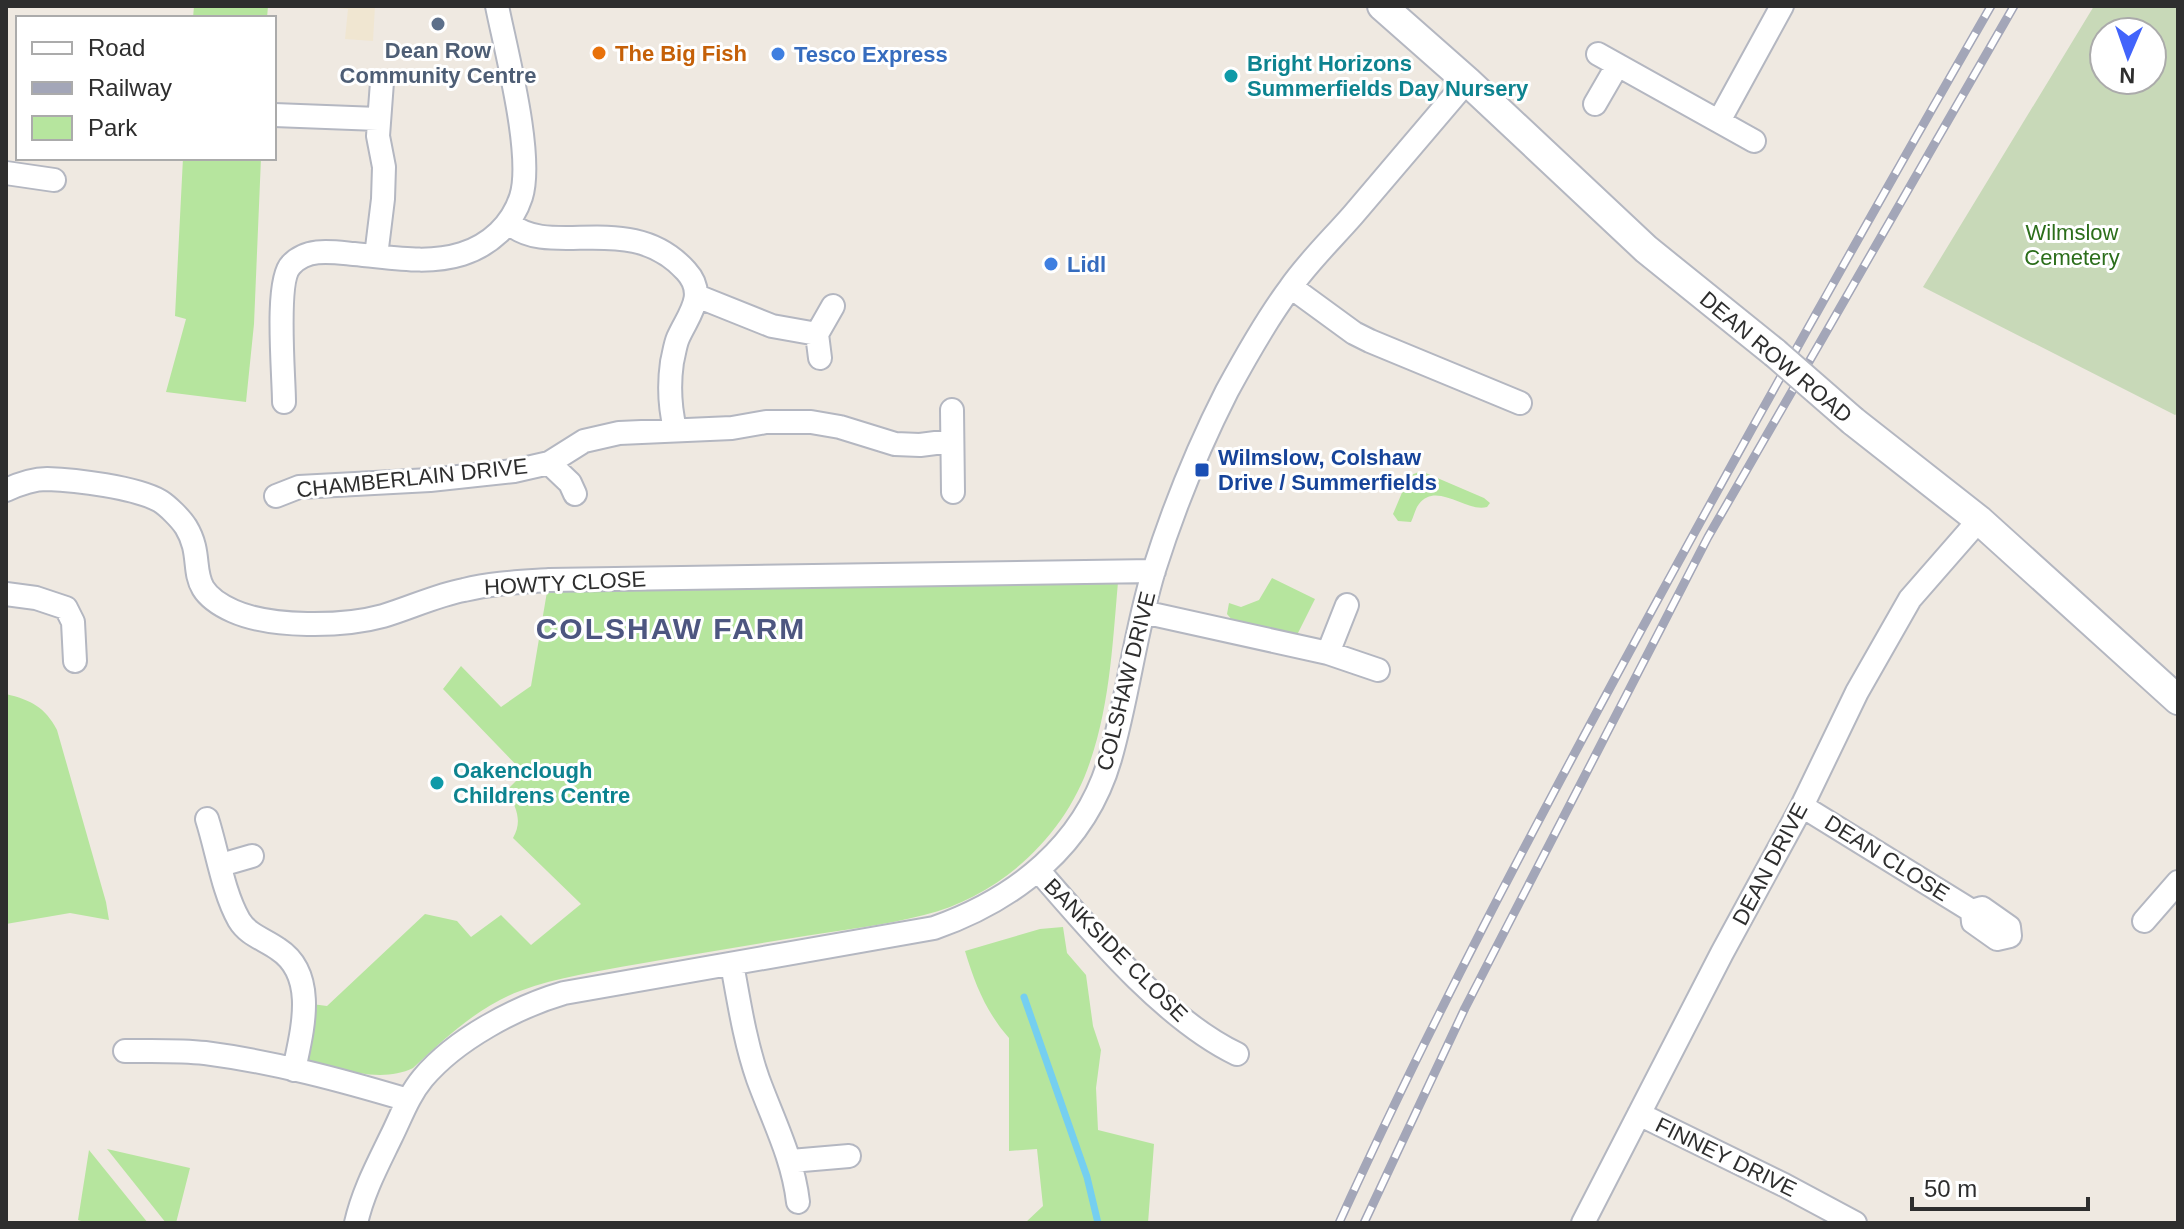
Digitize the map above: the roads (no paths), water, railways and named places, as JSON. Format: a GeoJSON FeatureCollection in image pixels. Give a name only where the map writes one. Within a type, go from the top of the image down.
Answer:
{"type":"FeatureCollection","features":[{"type":"Feature","properties":{"kind":"street"},"geometry":{"type":"LineString","coordinates":[[284,402],[280,301],[283,278],[290,265],[306,255],[322,251],[407,260],[462,254],[488,243],[509,223],[522,196],[525,159],[497,6]]}},
{"type":"Feature","properties":{"kind":"street","name":"DEAN ROW ROAD"},"geometry":{"type":"LineString","coordinates":[[1382,6],[1646,249],[1775,353],[1853,421],[1979,520],[2174,691]]}},
{"type":"Feature","properties":{"kind":"street"},"geometry":{"type":"LineString","coordinates":[[1719,121],[1782,6]]}},
{"type":"Feature","properties":{"kind":"street"},"geometry":{"type":"LineString","coordinates":[[1595,104],[1608,60],[1754,141]]}},
{"type":"Feature","properties":{"kind":"street","name":"COLSHAW DRIVE"},"geometry":{"type":"LineString","coordinates":[[356,1223],[369,1181],[408,1100],[424,1077],[454,1051],[522,1007],[564,993],[934,928],[958,920],[1004,896],[1038,870],[1072,836],[1098,788],[1116,736],[1154,571],[1201,447],[1226,394],[1291,287],[1467,81]]}},
{"type":"Feature","properties":{"kind":"street"},"geometry":{"type":"LineString","coordinates":[[376,256],[384,183],[378,119],[382,82]]}},
{"type":"Feature","properties":{"kind":"street"},"geometry":{"type":"LineString","coordinates":[[276,115],[378,119]]}},
{"type":"Feature","properties":{"kind":"street"},"geometry":{"type":"LineString","coordinates":[[6,173],[54,180]]}},
{"type":"Feature","properties":{"kind":"street"},"geometry":{"type":"LineString","coordinates":[[509,223],[526,235],[632,239],[659,250],[689,274],[697,296],[693,312],[678,339],[672,364],[675,429]]}},
{"type":"Feature","properties":{"kind":"street"},"geometry":{"type":"LineString","coordinates":[[1291,287],[1354,333],[1520,403]]}},
{"type":"Feature","properties":{"kind":"street"},"geometry":{"type":"LineString","coordinates":[[697,296],[772,326],[817,334]]}},
{"type":"Feature","properties":{"kind":"street"},"geometry":{"type":"LineString","coordinates":[[820,358],[817,334],[833,306]]}},
{"type":"Feature","properties":{"kind":"street"},"geometry":{"type":"LineString","coordinates":[[952,410],[953,492]]}},
{"type":"Feature","properties":{"kind":"street","name":"CHAMBERLAIN DRIVE"},"geometry":{"type":"LineString","coordinates":[[276,496],[299,487],[430,480],[514,471],[549,463],[584,441],[619,433],[698,430],[766,422],[811,422],[840,427],[895,444],[951,441]]}},
{"type":"Feature","properties":{"kind":"street","name":"CHAMBERLAIN DRIVE"},"geometry":{"type":"LineString","coordinates":[[549,463],[570,483],[575,494]]}},
{"type":"Feature","properties":{"kind":"street","name":"HOWTY CLOSE"},"geometry":{"type":"LineString","coordinates":[[6,490],[20,483],[45,479],[129,489],[161,502],[185,526],[194,549],[196,577],[210,599],[235,612],[265,621],[327,623],[379,617],[461,590],[498,583],[549,580],[1154,571]]}},
{"type":"Feature","properties":{"kind":"street","name":"DEAN DRIVE"},"geometry":{"type":"LineString","coordinates":[[1583,1223],[1802,806],[1857,692],[1910,599],[1979,520]]}},
{"type":"Feature","properties":{"kind":"street"},"geometry":{"type":"LineString","coordinates":[[6,594],[36,598],[66,608],[73,622],[75,661]]}},
{"type":"Feature","properties":{"kind":"street"},"geometry":{"type":"LineString","coordinates":[[1328,653],[1347,605]]}},
{"type":"Feature","properties":{"kind":"street"},"geometry":{"type":"LineString","coordinates":[[1143,612],[1328,653],[1378,670]]}},
{"type":"Feature","properties":{"kind":"street","name":"DEAN CLOSE"},"geometry":{"type":"LineString","coordinates":[[1802,806],[1972,911]]}},
{"type":"Feature","properties":{"kind":"street"},"geometry":{"type":"LineString","coordinates":[[207,819],[232,906],[240,921],[247,931],[284,953],[299,971],[304,1003],[294,1070]]}},
{"type":"Feature","properties":{"kind":"street"},"geometry":{"type":"LineString","coordinates":[[221,865],[252,856]]}},
{"type":"Feature","properties":{"kind":"street","name":"BANKSIDE CLOSE"},"geometry":{"type":"LineString","coordinates":[[1038,870],[1098,937],[1161,1000],[1214,1043],[1237,1054]]}},
{"type":"Feature","properties":{"kind":"street"},"geometry":{"type":"LineString","coordinates":[[2144,921],[2178,882]]}},
{"type":"Feature","properties":{"kind":"street"},"geometry":{"type":"LineString","coordinates":[[732,964],[757,1076],[791,1161],[798,1202]]}},
{"type":"Feature","properties":{"kind":"street"},"geometry":{"type":"LineString","coordinates":[[125,1051],[202,1052],[356,1083],[408,1100]]}},
{"type":"Feature","properties":{"kind":"street","name":"FINNEY DRIVE"},"geometry":{"type":"LineString","coordinates":[[1639,1114],[1855,1223]]}},
{"type":"Feature","properties":{"kind":"street"},"geometry":{"type":"LineString","coordinates":[[791,1161],[849,1156]]}},
{"type":"Feature","properties":{"kind":"waterway"},"geometry":{"type":"LineString","coordinates":[[1024,997],[1087,1177],[1098,1223]]}},
{"type":"Feature","properties":{"kind":"railway"},"geometry":{"type":"LineString","coordinates":[[1339,1223],[1446,1000],[1560,781],[1681,557],[1991,6]]}},
{"type":"Feature","properties":{"kind":"railway"},"geometry":{"type":"LineString","coordinates":[[1364,1223],[1465,1008],[1708,537],[2014,6]]}},
{"type":"Feature","properties":{"kind":"place","name":"Dean Row Community Centre"},"geometry":{"type":"Point","coordinates":[438,24]}},
{"type":"Feature","properties":{"kind":"place","name":"The Big Fish"},"geometry":{"type":"Point","coordinates":[599,53]}},
{"type":"Feature","properties":{"kind":"place","name":"Tesco Express"},"geometry":{"type":"Point","coordinates":[778,54]}},
{"type":"Feature","properties":{"kind":"place","name":"Bright Horizons Summerfields Day Nursery"},"geometry":{"type":"Point","coordinates":[1231,76]}},
{"type":"Feature","properties":{"kind":"place","name":"Lidl"},"geometry":{"type":"Point","coordinates":[1051,264]}},
{"type":"Feature","properties":{"kind":"place","name":"Wilmslow, Colshaw Drive / Summerfields"},"geometry":{"type":"Point","coordinates":[1202,470]}},
{"type":"Feature","properties":{"kind":"place","name":"Oakenclough Childrens Centre"},"geometry":{"type":"Point","coordinates":[437,783]}},
{"type":"Feature","properties":{"kind":"district","name":"COLSHAW FARM"},"geometry":{"type":"Point","coordinates":[671,628]}},
{"type":"Feature","properties":{"kind":"park label","name":"Wilmslow Cemetery"},"geometry":{"type":"Point","coordinates":[2072,244]}}]}
